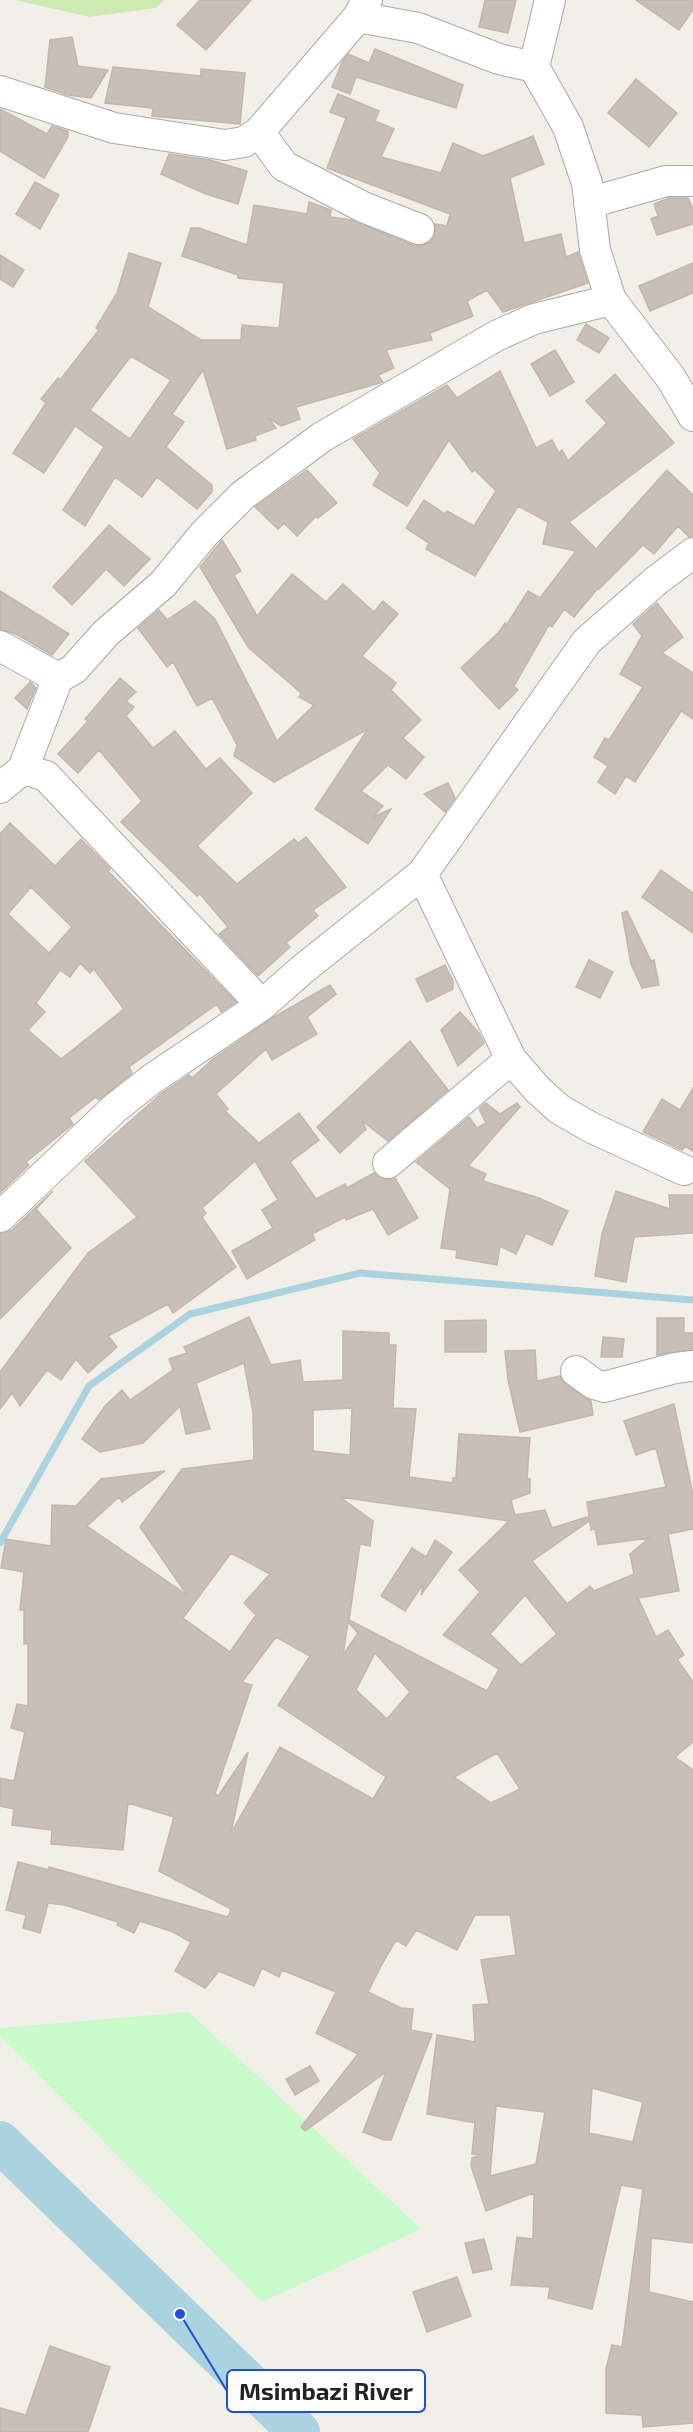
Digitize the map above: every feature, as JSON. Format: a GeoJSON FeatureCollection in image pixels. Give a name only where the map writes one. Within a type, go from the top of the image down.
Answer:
{"type":"FeatureCollection","features":[{"type":"Feature","properties":{"kind":"street"},"geometry":{"type":"LineString","coordinates":[[550,0],[534,66],[568,128],[587,183],[595,250],[611,300],[671,378],[693,416]]}},
{"type":"Feature","properties":{"kind":"street"},"geometry":{"type":"LineString","coordinates":[[0,92],[114,128],[225,145],[244,141],[259,132],[363,8],[499,59],[534,66]]}},
{"type":"Feature","properties":{"kind":"street"},"geometry":{"type":"LineString","coordinates":[[259,132],[284,166],[292,171],[363,207],[419,229]]}},
{"type":"Feature","properties":{"kind":"street"},"geometry":{"type":"LineString","coordinates":[[589,203],[666,181],[693,181]]}},
{"type":"Feature","properties":{"kind":"street"},"geometry":{"type":"LineString","coordinates":[[0,788],[23,769],[58,678],[74,669],[106,633],[163,584],[183,563],[204,534],[243,495],[322,437],[496,336],[534,319],[611,300]]}},
{"type":"Feature","properties":{"kind":"street"},"geometry":{"type":"LineString","coordinates":[[0,1217],[115,1108],[152,1079],[262,1005],[303,969],[422,874],[587,641],[657,580],[693,553]]}},
{"type":"Feature","properties":{"kind":"street"},"geometry":{"type":"LineString","coordinates":[[0,646],[58,678]]}},
{"type":"Feature","properties":{"kind":"street"},"geometry":{"type":"LineString","coordinates":[[23,769],[46,776],[262,1005]]}},
{"type":"Feature","properties":{"kind":"street"},"geometry":{"type":"LineString","coordinates":[[422,874],[511,1059],[558,1109],[592,1128],[684,1170]]}},
{"type":"Feature","properties":{"kind":"street"},"geometry":{"type":"LineString","coordinates":[[388,1163],[511,1059]]}},
{"type":"Feature","properties":{"kind":"street"},"geometry":{"type":"LineString","coordinates":[[576,1371],[594,1384],[604,1387],[675,1368],[693,1366]]}},
{"type":"Feature","properties":{"kind":"green space"},"geometry":{"type":"Polygon","coordinates":[[[15,0],[164,0],[156,8],[89,17],[15,0]]]}},
{"type":"Feature","properties":{"kind":"green space"},"geometry":{"type":"Polygon","coordinates":[[[189,2012],[421,2229],[262,2302],[0,2036],[0,2028],[189,2012]]]}},
{"type":"Feature","properties":{"kind":"building"},"geometry":{"type":"Polygon","coordinates":[[[200,0],[251,0],[206,50],[177,25],[200,0]]]}},
{"type":"Feature","properties":{"kind":"building"},"geometry":{"type":"Polygon","coordinates":[[[485,0],[516,0],[508,33],[479,27],[485,0]]]}},
{"type":"Feature","properties":{"kind":"building"},"geometry":{"type":"Polygon","coordinates":[[[636,0],[693,0],[693,10],[679,30],[636,0]]]}},
{"type":"Feature","properties":{"kind":"building"},"geometry":{"type":"Polygon","coordinates":[[[72,37],[78,66],[108,70],[91,98],[68,95],[45,87],[50,40],[72,37]]]}},
{"type":"Feature","properties":{"kind":"building"},"geometry":{"type":"Polygon","coordinates":[[[375,49],[463,85],[456,108],[356,77],[350,94],[332,87],[342,62],[348,54],[369,63],[375,49]]]}},
{"type":"Feature","properties":{"kind":"building"},"geometry":{"type":"Polygon","coordinates":[[[113,67],[201,76],[201,69],[245,73],[240,124],[152,116],[153,108],[105,103],[113,67]]]}},
{"type":"Feature","properties":{"kind":"building"},"geometry":{"type":"Polygon","coordinates":[[[636,79],[677,113],[649,147],[608,113],[636,79]]]}},
{"type":"Feature","properties":{"kind":"building"},"geometry":{"type":"Polygon","coordinates":[[[338,94],[379,111],[375,121],[394,129],[381,157],[441,173],[453,143],[483,156],[533,136],[544,164],[510,178],[524,243],[561,234],[566,257],[578,252],[588,283],[503,312],[487,290],[467,301],[473,316],[430,333],[432,340],[386,350],[394,368],[378,375],[383,382],[296,407],[300,419],[281,426],[267,417],[276,428],[255,436],[256,440],[227,449],[203,370],[172,414],[184,422],[166,447],[212,485],[212,492],[197,509],[157,477],[142,497],[115,477],[85,526],[63,510],[104,447],[75,426],[44,473],[13,453],[46,403],[41,399],[58,378],[60,380],[99,330],[96,328],[117,293],[129,253],[161,263],[148,307],[201,340],[241,340],[242,325],[279,328],[284,283],[238,278],[238,275],[182,256],[191,228],[199,228],[247,245],[254,205],[307,214],[309,202],[331,210],[330,217],[351,220],[413,245],[422,246],[430,242],[435,235],[435,224],[447,226],[450,214],[327,168],[346,118],[330,112],[338,94]],[[131,356],[90,410],[130,439],[171,380],[131,356]]]}},
{"type":"Feature","properties":{"kind":"building"},"geometry":{"type":"Polygon","coordinates":[[[0,109],[47,134],[52,126],[68,131],[68,137],[44,178],[0,151],[0,109]]]}},
{"type":"Feature","properties":{"kind":"building"},"geometry":{"type":"Polygon","coordinates":[[[169,154],[210,160],[247,171],[238,204],[206,194],[161,174],[169,154]]]}},
{"type":"Feature","properties":{"kind":"building"},"geometry":{"type":"Polygon","coordinates":[[[35,182],[59,195],[40,229],[16,214],[35,182]]]}},
{"type":"Feature","properties":{"kind":"building"},"geometry":{"type":"Polygon","coordinates":[[[669,198],[688,198],[693,209],[693,224],[657,235],[651,219],[658,216],[654,204],[669,198]]]}},
{"type":"Feature","properties":{"kind":"building"},"geometry":{"type":"Polygon","coordinates":[[[0,255],[24,270],[13,287],[0,279],[0,255]]]}},
{"type":"Feature","properties":{"kind":"building"},"geometry":{"type":"Polygon","coordinates":[[[693,263],[693,293],[650,311],[639,286],[693,263]]]}},
{"type":"Feature","properties":{"kind":"building"},"geometry":{"type":"Polygon","coordinates":[[[586,324],[609,338],[599,353],[577,340],[586,324]]]}},
{"type":"Feature","properties":{"kind":"building"},"geometry":{"type":"Polygon","coordinates":[[[555,350],[574,382],[550,396],[531,364],[555,350]]]}},
{"type":"Feature","properties":{"kind":"building"},"geometry":{"type":"Polygon","coordinates":[[[500,371],[536,448],[552,440],[559,453],[562,450],[568,461],[607,423],[586,401],[615,374],[674,443],[569,522],[596,549],[667,470],[693,495],[693,536],[689,537],[678,526],[654,554],[643,545],[598,588],[574,617],[564,609],[552,627],[549,625],[514,686],[518,690],[499,709],[461,668],[499,632],[505,623],[507,624],[528,591],[540,598],[576,551],[543,544],[548,522],[518,506],[475,576],[426,549],[429,543],[406,528],[424,500],[445,514],[447,511],[474,526],[496,491],[475,470],[472,472],[449,440],[407,506],[373,485],[380,473],[353,439],[447,385],[457,398],[500,371]]]}},
{"type":"Feature","properties":{"kind":"building"},"geometry":{"type":"Polygon","coordinates":[[[307,470],[337,503],[318,518],[316,516],[297,536],[284,523],[278,529],[255,507],[307,470]]]}},
{"type":"Feature","properties":{"kind":"building"},"geometry":{"type":"Polygon","coordinates":[[[109,525],[150,559],[124,586],[106,569],[72,605],[53,587],[109,525]]]}},
{"type":"Feature","properties":{"kind":"building"},"geometry":{"type":"Polygon","coordinates":[[[222,540],[241,571],[234,575],[257,616],[292,574],[326,602],[343,584],[374,612],[383,601],[398,614],[362,656],[396,683],[391,690],[421,720],[403,738],[424,757],[406,779],[388,765],[361,791],[383,806],[373,817],[391,809],[368,844],[315,809],[368,729],[274,782],[234,756],[237,745],[212,698],[197,706],[173,662],[167,667],[138,628],[159,610],[167,620],[195,601],[215,619],[277,741],[314,705],[299,697],[301,693],[248,647],[200,567],[222,540]]]}},
{"type":"Feature","properties":{"kind":"building"},"geometry":{"type":"Polygon","coordinates":[[[0,591],[69,634],[52,655],[16,634],[0,629],[0,591]]]}},
{"type":"Feature","properties":{"kind":"building"},"geometry":{"type":"Polygon","coordinates":[[[657,603],[683,637],[662,653],[693,673],[693,719],[681,711],[635,782],[626,776],[615,794],[598,782],[608,766],[594,757],[605,738],[609,740],[643,687],[620,674],[642,636],[633,624],[657,603]]]}},
{"type":"Feature","properties":{"kind":"building"},"geometry":{"type":"Polygon","coordinates":[[[120,678],[136,692],[126,701],[134,707],[126,716],[153,748],[175,731],[206,769],[220,758],[252,793],[197,846],[237,884],[294,839],[298,843],[306,837],[346,887],[313,910],[318,916],[286,943],[290,947],[258,976],[219,934],[228,927],[200,894],[197,896],[121,822],[142,801],[99,750],[78,773],[58,754],[88,721],[85,719],[120,678]]]}},
{"type":"Feature","properties":{"kind":"building"},"geometry":{"type":"Polygon","coordinates":[[[30,682],[36,688],[27,709],[15,698],[30,682]]]}},
{"type":"Feature","properties":{"kind":"building"},"geometry":{"type":"Polygon","coordinates":[[[448,783],[455,798],[445,812],[424,794],[448,783]]]}},
{"type":"Feature","properties":{"kind":"building"},"geometry":{"type":"Polygon","coordinates":[[[10,823],[55,866],[81,839],[110,869],[108,871],[236,1002],[221,1012],[217,1004],[129,1067],[132,1073],[99,1100],[96,1097],[69,1118],[73,1124],[26,1162],[29,1165],[0,1193],[0,834],[10,823]],[[31,887],[8,914],[49,953],[72,927],[31,887]],[[80,963],[70,977],[60,970],[36,1003],[45,1012],[28,1030],[61,1059],[124,1009],[94,969],[90,973],[80,963]]]}},
{"type":"Feature","properties":{"kind":"building"},"geometry":{"type":"Polygon","coordinates":[[[661,870],[693,893],[693,933],[642,897],[661,870]]]}},
{"type":"Feature","properties":{"kind":"building"},"geometry":{"type":"Polygon","coordinates":[[[627,911],[651,961],[654,960],[659,985],[642,988],[631,964],[622,913],[627,911]]]}},
{"type":"Feature","properties":{"kind":"building"},"geometry":{"type":"Polygon","coordinates":[[[589,960],[613,972],[600,998],[576,987],[589,960]]]}},
{"type":"Feature","properties":{"kind":"building"},"geometry":{"type":"Polygon","coordinates":[[[445,965],[453,981],[453,989],[427,1002],[416,979],[445,965]]]}},
{"type":"Feature","properties":{"kind":"building"},"geometry":{"type":"Polygon","coordinates":[[[330,985],[336,994],[307,1017],[317,1034],[272,1060],[266,1049],[216,1094],[228,1109],[225,1111],[259,1143],[299,1113],[319,1140],[290,1162],[316,1199],[345,1184],[347,1188],[374,1173],[383,1179],[395,1178],[418,1218],[388,1235],[373,1209],[346,1220],[345,1217],[312,1234],[315,1240],[247,1279],[232,1251],[273,1228],[262,1210],[278,1200],[255,1161],[202,1208],[206,1213],[202,1217],[236,1267],[173,1313],[168,1304],[108,1336],[117,1347],[88,1373],[76,1359],[61,1380],[47,1370],[20,1406],[12,1393],[0,1409],[0,1372],[88,1253],[137,1217],[85,1161],[162,1093],[189,1075],[192,1078],[213,1059],[274,1017],[330,985]]]}},
{"type":"Feature","properties":{"kind":"building"},"geometry":{"type":"Polygon","coordinates":[[[460,1012],[479,1033],[484,1043],[458,1066],[441,1030],[460,1012]]]}},
{"type":"Feature","properties":{"kind":"building"},"geometry":{"type":"Polygon","coordinates":[[[410,1041],[448,1090],[388,1141],[362,1121],[366,1129],[340,1153],[317,1127],[410,1041]]]}},
{"type":"Feature","properties":{"kind":"building"},"geometry":{"type":"Polygon","coordinates":[[[693,1088],[693,1151],[685,1146],[682,1150],[643,1132],[662,1099],[680,1110],[693,1088]]]}},
{"type":"Feature","properties":{"kind":"building"},"geometry":{"type":"Polygon","coordinates":[[[486,1103],[500,1114],[517,1103],[520,1107],[468,1166],[486,1174],[483,1181],[539,1198],[568,1211],[552,1245],[526,1233],[516,1254],[500,1246],[497,1265],[456,1258],[457,1250],[441,1248],[450,1189],[416,1162],[469,1117],[477,1128],[486,1123],[479,1109],[486,1103]]]}},
{"type":"Feature","properties":{"kind":"building"},"geometry":{"type":"Polygon","coordinates":[[[53,1191],[36,1209],[71,1248],[0,1319],[0,1234],[12,1230],[53,1191]]]}},
{"type":"Feature","properties":{"kind":"building"},"geometry":{"type":"Polygon","coordinates":[[[616,1191],[670,1209],[669,1195],[693,1195],[693,1233],[634,1237],[626,1282],[595,1276],[602,1234],[616,1191]]]}},
{"type":"Feature","properties":{"kind":"building"},"geometry":{"type":"Polygon","coordinates":[[[249,1317],[271,1365],[300,1360],[303,1382],[343,1380],[343,1331],[389,1333],[389,1345],[396,1345],[393,1408],[416,1409],[409,1477],[453,1483],[453,1478],[456,1478],[459,1434],[530,1438],[527,1478],[530,1479],[530,1493],[511,1500],[515,1515],[545,1510],[552,1528],[587,1517],[589,1521],[532,1561],[567,1604],[590,1586],[594,1591],[634,1574],[630,1554],[649,1538],[598,1545],[595,1529],[591,1530],[587,1502],[666,1487],[656,1448],[636,1455],[624,1421],[674,1404],[693,1495],[693,1529],[668,1534],[679,1591],[638,1598],[656,1637],[668,1630],[684,1655],[677,1659],[693,1682],[693,1742],[675,1757],[693,1770],[693,2243],[651,2238],[649,2292],[693,2302],[693,2423],[643,2427],[642,2415],[606,2413],[606,2369],[612,2345],[622,2347],[643,2189],[621,2185],[592,2309],[548,2298],[550,2287],[511,2285],[517,2237],[533,2239],[534,2193],[486,2211],[471,2166],[472,2158],[481,2155],[472,2154],[475,2123],[427,2114],[437,2035],[475,2042],[473,2005],[489,2004],[481,1960],[516,1955],[510,1915],[475,1915],[457,1950],[416,1930],[406,1946],[396,1940],[382,1964],[368,1992],[401,2008],[413,2009],[411,2030],[432,2034],[391,2140],[384,2140],[363,2132],[386,2072],[305,2131],[301,2127],[358,2054],[316,2033],[336,1992],[282,1970],[279,1977],[262,1968],[254,1986],[219,1971],[205,1988],[175,1971],[191,1942],[173,1932],[140,1921],[134,1933],[117,1925],[118,1922],[65,1905],[48,1903],[40,1933],[23,1928],[26,1915],[6,1910],[18,1862],[49,1870],[49,1867],[228,1917],[231,1909],[159,1871],[174,1817],[128,1803],[123,1850],[51,1844],[52,1830],[12,1825],[14,1809],[0,1806],[0,1778],[14,1781],[25,1732],[11,1728],[17,1704],[28,1706],[28,1643],[24,1644],[24,1610],[20,1610],[24,1572],[1,1568],[6,1539],[51,1546],[52,1505],[76,1506],[101,1479],[165,1471],[122,1502],[119,1497],[87,1526],[187,1595],[140,1527],[182,1469],[254,1460],[253,1412],[244,1363],[196,1383],[210,1429],[186,1434],[180,1406],[143,1443],[100,1452],[82,1439],[105,1406],[122,1390],[130,1400],[173,1370],[169,1359],[187,1353],[184,1347],[249,1317]],[[352,1408],[313,1410],[313,1451],[350,1455],[352,1408]],[[340,1497],[373,1521],[370,1546],[360,1544],[349,1620],[487,1691],[499,1669],[443,1635],[480,1592],[459,1570],[509,1521],[340,1497]],[[231,1553],[183,1618],[230,1652],[256,1615],[244,1603],[270,1574],[231,1553]],[[525,1595],[490,1634],[521,1665],[557,1634],[525,1595]],[[348,1622],[343,1655],[358,1633],[348,1622]],[[276,1637],[242,1682],[252,1685],[215,1794],[218,1796],[248,1752],[231,1833],[280,1747],[373,1799],[386,1777],[278,1705],[310,1656],[276,1637]],[[375,1653],[356,1690],[387,1719],[410,1692],[375,1653]],[[497,1753],[454,1777],[491,1803],[520,1789],[497,1753]],[[592,2088],[589,2133],[633,2142],[643,2102],[592,2088]],[[496,2106],[490,2176],[536,2164],[545,2112],[496,2106]]]}},
{"type":"Feature","properties":{"kind":"building"},"geometry":{"type":"Polygon","coordinates":[[[657,1318],[684,1318],[684,1333],[693,1333],[693,1349],[657,1355],[657,1318]]]}},
{"type":"Feature","properties":{"kind":"building"},"geometry":{"type":"Polygon","coordinates":[[[486,1320],[486,1352],[445,1352],[445,1321],[486,1320]]]}},
{"type":"Feature","properties":{"kind":"building"},"geometry":{"type":"Polygon","coordinates":[[[603,1337],[624,1339],[622,1357],[601,1357],[603,1337]]]}},
{"type":"Feature","properties":{"kind":"building"},"geometry":{"type":"Polygon","coordinates":[[[535,1350],[537,1381],[560,1376],[566,1385],[591,1401],[593,1415],[520,1432],[508,1380],[505,1351],[535,1350]]]}},
{"type":"Feature","properties":{"kind":"building"},"geometry":{"type":"Polygon","coordinates":[[[435,1540],[452,1552],[421,1595],[423,1584],[405,1611],[381,1596],[412,1548],[426,1557],[435,1540]]]}},
{"type":"Feature","properties":{"kind":"building"},"geometry":{"type":"Polygon","coordinates":[[[310,2066],[319,2081],[295,2095],[286,2079],[310,2066]]]}},
{"type":"Feature","properties":{"kind":"building"},"geometry":{"type":"Polygon","coordinates":[[[484,2239],[492,2269],[473,2273],[465,2243],[484,2239]]]}},
{"type":"Feature","properties":{"kind":"building"},"geometry":{"type":"Polygon","coordinates":[[[457,2277],[471,2316],[427,2332],[413,2292],[457,2277]]]}},
{"type":"Feature","properties":{"kind":"building"},"geometry":{"type":"Polygon","coordinates":[[[50,2346],[110,2367],[88,2432],[0,2432],[0,2408],[26,2415],[50,2346]]]}},
{"type":"Feature","properties":{"kind":"waterway"},"geometry":{"type":"LineString","coordinates":[[0,1543],[89,1386],[190,1314],[360,1273],[693,1300]]}},
{"type":"Feature","properties":{"kind":"waterway"},"geometry":{"type":"LineString","coordinates":[[0,2142],[299,2432]]}},
{"type":"Feature","properties":{"kind":"place","name":"Msimbazi River"},"geometry":{"type":"Point","coordinates":[180,2314]}}]}
